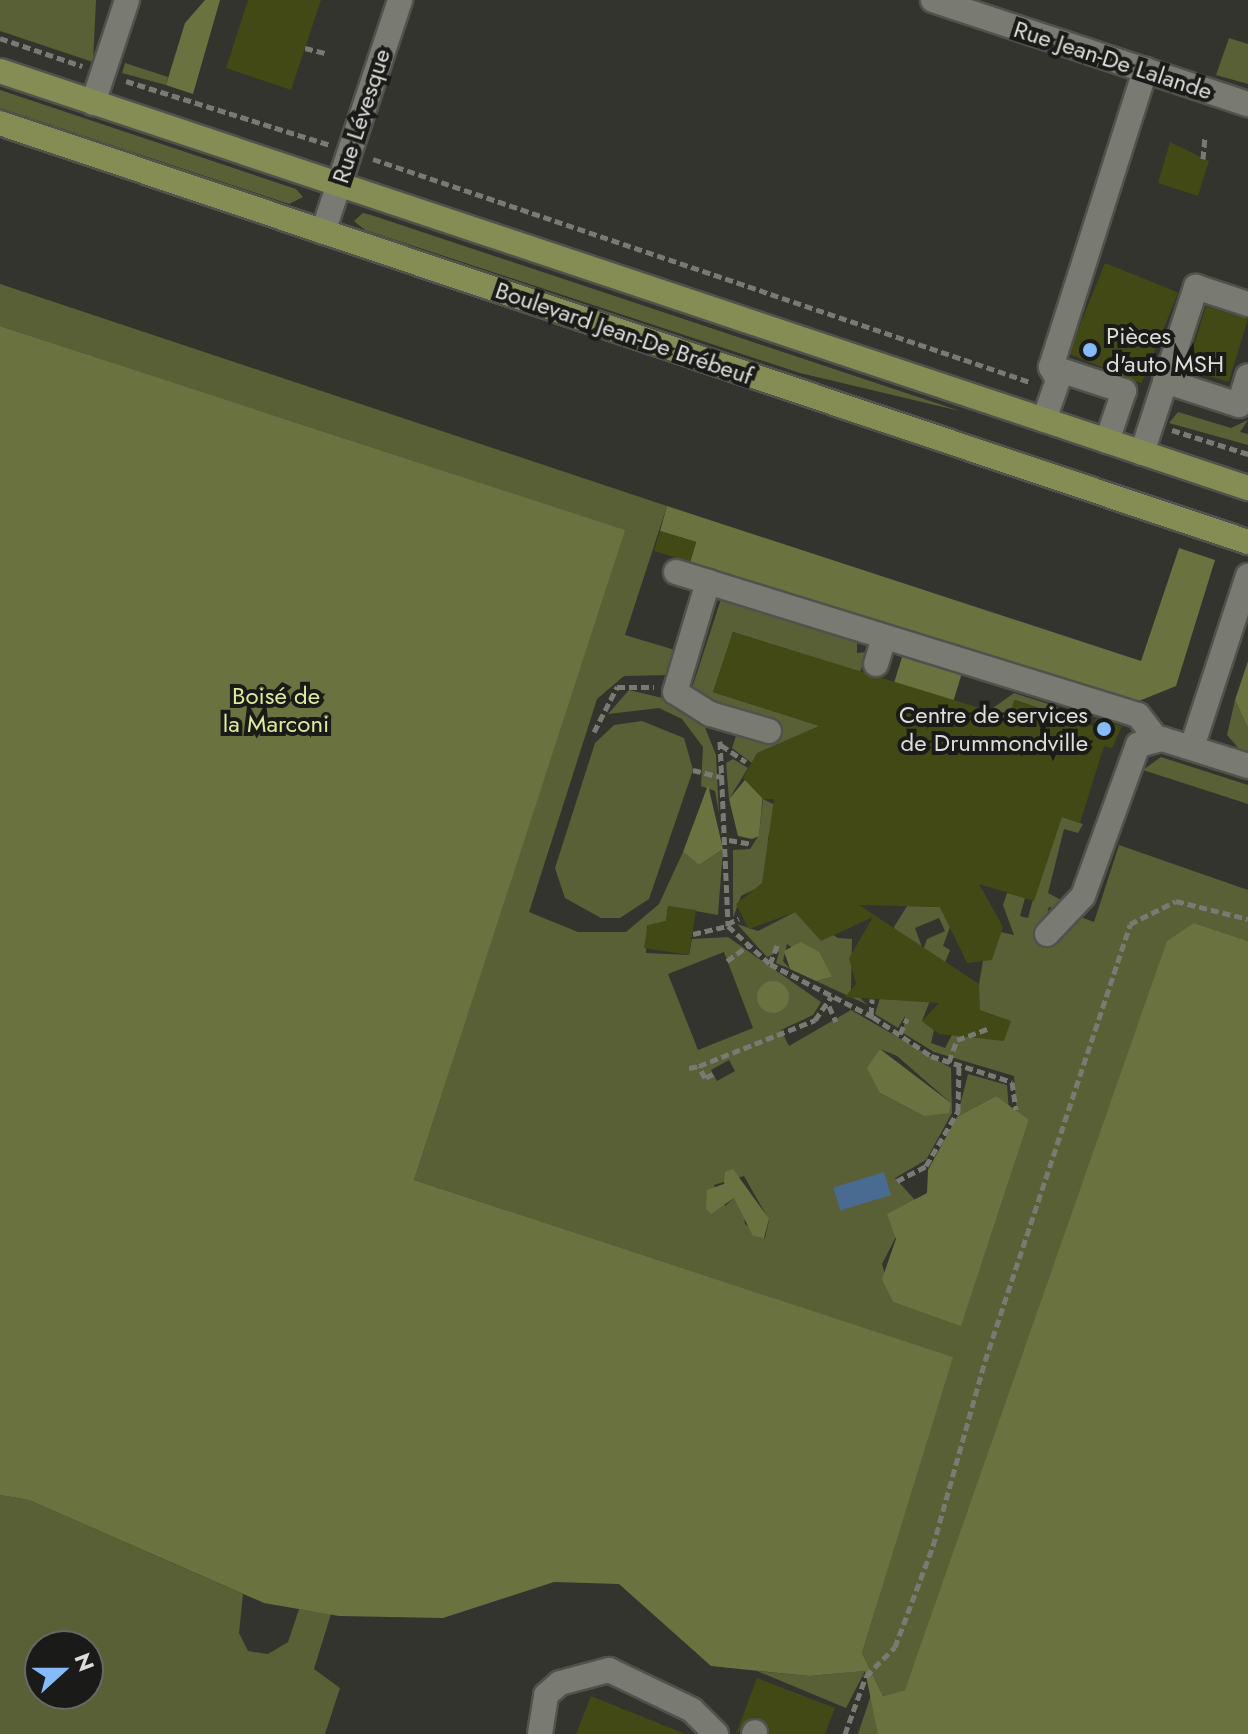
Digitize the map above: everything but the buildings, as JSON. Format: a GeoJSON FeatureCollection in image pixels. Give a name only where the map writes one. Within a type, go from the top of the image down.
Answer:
{"type":"FeatureCollection","features":[{"type":"Feature","properties":{"kind":"main road","name":"Boulevard Jean-De Brébeuf"},"geometry":{"type":"LineString","coordinates":[[0,71],[1248,488]]}},
{"type":"Feature","properties":{"kind":"main road","name":"Boulevard Jean-De Brébeuf"},"geometry":{"type":"LineString","coordinates":[[0,123],[1248,542]]}},
{"type":"Feature","properties":{"kind":"street"},"geometry":{"type":"LineString","coordinates":[[93,103],[127,0]]}},
{"type":"Feature","properties":{"kind":"street","name":"Rue Lévesque"},"geometry":{"type":"LineString","coordinates":[[323,232],[400,0]]}},
{"type":"Feature","properties":{"kind":"street","name":"Rue Jean-De Lalande"},"geometry":{"type":"LineString","coordinates":[[933,0],[1248,104]]}},
{"type":"Feature","properties":{"kind":"street"},"geometry":{"type":"LineString","coordinates":[[1045,376],[1145,70]]}},
{"type":"Feature","properties":{"kind":"street"},"geometry":{"type":"LineString","coordinates":[[1142,453],[1196,287],[1248,304]]}},
{"type":"Feature","properties":{"kind":"street"},"geometry":{"type":"LineString","coordinates":[[1044,420],[1058,380],[1045,376]]}},
{"type":"Feature","properties":{"kind":"street"},"geometry":{"type":"LineString","coordinates":[[1045,376],[1124,391],[1107,441]]}},
{"type":"Feature","properties":{"kind":"street"},"geometry":{"type":"LineString","coordinates":[[1165,381],[1239,405],[1248,376]]}},
{"type":"Feature","properties":{"kind":"street"},"geometry":{"type":"LineString","coordinates":[[676,572],[1138,715],[1156,738],[1248,766]]}},
{"type":"Feature","properties":{"kind":"street"},"geometry":{"type":"LineString","coordinates":[[1192,747],[1248,576]]}},
{"type":"Feature","properties":{"kind":"street"},"geometry":{"type":"LineString","coordinates":[[708,582],[675,692],[710,714],[769,731]]}},
{"type":"Feature","properties":{"kind":"street"},"geometry":{"type":"LineString","coordinates":[[876,664],[884,637]]}},
{"type":"Feature","properties":{"kind":"street"},"geometry":{"type":"LineString","coordinates":[[986,694],[993,671]]}},
{"type":"Feature","properties":{"kind":"street"},"geometry":{"type":"LineString","coordinates":[[1047,934],[1083,896],[1132,752],[1156,738]]}},
{"type":"Feature","properties":{"kind":"street"},"geometry":{"type":"LineString","coordinates":[[540,1734],[546,1695],[560,1683],[609,1670],[692,1710],[716,1734]]}},
{"type":"Feature","properties":{"kind":"path"},"geometry":{"type":"LineString","coordinates":[[0,38],[89,69]]}},
{"type":"Feature","properties":{"kind":"path"},"geometry":{"type":"LineString","coordinates":[[305,48],[325,53]]}},
{"type":"Feature","properties":{"kind":"path"},"geometry":{"type":"LineString","coordinates":[[117,78],[325,143]]}},
{"type":"Feature","properties":{"kind":"path"},"geometry":{"type":"LineString","coordinates":[[1203,159],[1205,136]]}},
{"type":"Feature","properties":{"kind":"path"},"geometry":{"type":"LineString","coordinates":[[373,159],[1045,376]]}},
{"type":"Feature","properties":{"kind":"path"},"geometry":{"type":"LineString","coordinates":[[1168,429],[1248,454]]}},
{"type":"Feature","properties":{"kind":"path"},"geometry":{"type":"LineString","coordinates":[[594,732],[622,684],[675,692]]}},
{"type":"Feature","properties":{"kind":"path"},"geometry":{"type":"LineString","coordinates":[[710,714],[720,745],[729,840],[727,925],[770,964],[871,1015],[949,1062],[1012,1082],[1016,1110]]}},
{"type":"Feature","properties":{"kind":"path"},"geometry":{"type":"LineString","coordinates":[[720,745],[746,762]]}},
{"type":"Feature","properties":{"kind":"path"},"geometry":{"type":"LineString","coordinates":[[693,770],[724,778]]}},
{"type":"Feature","properties":{"kind":"path"},"geometry":{"type":"LineString","coordinates":[[729,840],[751,844]]}},
{"type":"Feature","properties":{"kind":"path"},"geometry":{"type":"LineString","coordinates":[[845,1734],[866,1676],[895,1647],[933,1546],[994,1331],[1130,924],[1176,901],[1248,919]]}},
{"type":"Feature","properties":{"kind":"path"},"geometry":{"type":"LineString","coordinates":[[693,934],[739,919]]}},
{"type":"Feature","properties":{"kind":"path"},"geometry":{"type":"LineString","coordinates":[[770,964],[778,943]]}},
{"type":"Feature","properties":{"kind":"path"},"geometry":{"type":"LineString","coordinates":[[727,961],[748,946]]}},
{"type":"Feature","properties":{"kind":"path"},"geometry":{"type":"LineString","coordinates":[[689,1068],[815,1020],[829,1006],[832,996]]}},
{"type":"Feature","properties":{"kind":"path"},"geometry":{"type":"LineString","coordinates":[[871,1015],[872,999]]}},
{"type":"Feature","properties":{"kind":"path"},"geometry":{"type":"LineString","coordinates":[[829,1006],[836,1022]]}},
{"type":"Feature","properties":{"kind":"path"},"geometry":{"type":"LineString","coordinates":[[900,1034],[907,1019]]}},
{"type":"Feature","properties":{"kind":"path"},"geometry":{"type":"LineString","coordinates":[[949,1062],[957,1040],[988,1029]]}},
{"type":"Feature","properties":{"kind":"path"},"geometry":{"type":"LineString","coordinates":[[897,1181],[926,1166],[953,1120],[959,1065]]}},
{"type":"Feature","properties":{"kind":"path"},"geometry":{"type":"LineString","coordinates":[[699,1066],[705,1078],[713,1074]]}},
{"type":"Feature","properties":{"kind":"green space"},"geometry":{"type":"Polygon","coordinates":[[[0,0],[96,0],[93,62],[0,31],[0,0]]]}},
{"type":"Feature","properties":{"kind":"green space"},"geometry":{"type":"Polygon","coordinates":[[[205,0],[220,0],[193,94],[166,85],[185,23],[205,0]]]}},
{"type":"Feature","properties":{"kind":"green space"},"geometry":{"type":"Polygon","coordinates":[[[1229,38],[1248,44],[1248,84],[1216,75],[1229,38]]]}},
{"type":"Feature","properties":{"kind":"green space"},"geometry":{"type":"Polygon","coordinates":[[[125,63],[168,77],[166,85],[122,73],[125,63]]]}},
{"type":"Feature","properties":{"kind":"green space"},"geometry":{"type":"Polygon","coordinates":[[[0,90],[296,189],[303,197],[289,204],[0,108],[0,90]]]}},
{"type":"Feature","properties":{"kind":"green space"},"geometry":{"type":"Polygon","coordinates":[[[363,213],[960,411],[800,373],[365,230],[354,221],[363,213]]]}},
{"type":"Feature","properties":{"kind":"green space"},"geometry":{"type":"Polygon","coordinates":[[[0,284],[667,506],[625,635],[675,650],[668,675],[624,676],[597,699],[529,912],[578,932],[626,932],[659,904],[683,852],[699,865],[723,849],[718,915],[668,906],[666,921],[647,926],[646,953],[689,955],[692,939],[728,937],[821,1002],[813,1015],[781,1030],[789,1046],[851,1010],[951,1068],[952,1113],[926,1160],[895,1178],[915,1200],[882,1264],[893,1302],[961,1325],[1029,1120],[1017,1115],[1014,1076],[934,1052],[903,1033],[905,1016],[898,1028],[875,1014],[899,938],[894,927],[907,906],[940,907],[950,927],[943,946],[950,950],[922,1021],[934,1030],[931,1043],[945,1048],[979,984],[983,961],[1001,932],[1014,935],[1003,905],[1007,893],[1025,898],[1020,916],[1028,918],[1056,815],[1083,824],[1078,833],[1064,829],[1048,893],[1061,900],[1059,910],[1049,907],[1040,938],[1075,915],[1094,922],[1119,845],[1248,890],[1248,941],[1194,923],[905,1690],[883,1696],[862,1653],[952,1357],[414,1180],[624,530],[0,326],[0,284]],[[939,918],[915,928],[923,950],[927,939],[945,931],[939,918]],[[724,952],[668,974],[698,1050],[753,1028],[724,952]],[[880,1049],[880,1093],[924,1116],[951,1103],[897,1056],[880,1049]],[[729,1060],[711,1070],[717,1081],[735,1071],[729,1060]],[[744,1176],[714,1185],[725,1206],[734,1198],[743,1203],[745,1224],[765,1238],[769,1220],[744,1176]]]}},
{"type":"Feature","properties":{"kind":"green space","name":"Boisé de la Marconi"},"geometry":{"type":"Polygon","coordinates":[[[0,326],[625,530],[414,1180],[953,1357],[862,1653],[883,1696],[905,1690],[1167,941],[1194,923],[1248,941],[1248,1734],[878,1734],[865,1671],[809,1676],[711,1666],[619,1584],[554,1582],[443,1618],[339,1616],[264,1603],[29,1500],[0,1495],[0,326]]]}},
{"type":"Feature","properties":{"kind":"green space"},"geometry":{"type":"Polygon","coordinates":[[[1178,412],[1231,428],[1248,420],[1240,432],[1248,434],[1248,445],[1169,423],[1178,412]]]}},
{"type":"Feature","properties":{"kind":"green space"},"geometry":{"type":"Polygon","coordinates":[[[667,506],[1141,661],[1179,548],[1215,560],[1176,686],[1139,701],[690,562],[696,542],[660,531],[667,506]]]}},
{"type":"Feature","properties":{"kind":"green space"},"geometry":{"type":"Polygon","coordinates":[[[721,599],[857,641],[857,653],[867,652],[860,672],[733,632],[713,692],[849,735],[757,754],[752,763],[732,748],[737,733],[765,743],[772,723],[691,691],[721,599]]]}},
{"type":"Feature","properties":{"kind":"green space"},"geometry":{"type":"Polygon","coordinates":[[[902,657],[961,675],[953,701],[894,683],[902,657]]]}},
{"type":"Feature","properties":{"kind":"green space"},"geometry":{"type":"Polygon","coordinates":[[[1248,661],[1248,728],[1235,700],[1248,661]]]}},
{"type":"Feature","properties":{"kind":"green space"},"geometry":{"type":"Polygon","coordinates":[[[629,690],[671,700],[702,720],[716,755],[719,814],[715,791],[701,786],[703,747],[682,719],[659,708],[608,714],[629,690]]]}},
{"type":"Feature","properties":{"kind":"green space"},"geometry":{"type":"Polygon","coordinates":[[[1014,693],[1058,707],[1056,714],[1015,700],[1008,721],[986,713],[1014,693]]]}},
{"type":"Feature","properties":{"kind":"green space"},"geometry":{"type":"Polygon","coordinates":[[[1235,700],[1248,728],[1248,759],[1227,735],[1235,700]]]}},
{"type":"Feature","properties":{"kind":"green space"},"geometry":{"type":"Polygon","coordinates":[[[642,721],[684,738],[693,770],[649,899],[620,918],[601,918],[565,898],[555,868],[595,743],[614,725],[642,721]]]}},
{"type":"Feature","properties":{"kind":"green space"},"geometry":{"type":"Polygon","coordinates":[[[1161,757],[1248,785],[1248,804],[1143,770],[1161,757]]]}},
{"type":"Feature","properties":{"kind":"green space"},"geometry":{"type":"Polygon","coordinates":[[[733,759],[748,768],[729,799],[726,763],[733,759]]]}},
{"type":"Feature","properties":{"kind":"green space"},"geometry":{"type":"Polygon","coordinates":[[[745,780],[763,793],[759,836],[752,839],[738,836],[729,799],[745,780]]]}},
{"type":"Feature","properties":{"kind":"green space"},"geometry":{"type":"Polygon","coordinates":[[[708,785],[723,849],[699,865],[683,852],[708,785]]]}},
{"type":"Feature","properties":{"kind":"green space"},"geometry":{"type":"Polygon","coordinates":[[[763,799],[779,807],[768,838],[767,883],[741,896],[733,918],[733,850],[750,849],[759,835],[763,799]]]}},
{"type":"Feature","properties":{"kind":"green space"},"geometry":{"type":"Polygon","coordinates":[[[795,912],[838,938],[852,939],[851,990],[868,1005],[816,981],[832,977],[787,944],[783,961],[790,969],[776,963],[779,952],[767,957],[737,924],[758,931],[795,912]]]}},
{"type":"Feature","properties":{"kind":"green space"},"geometry":{"type":"Polygon","coordinates":[[[801,942],[819,952],[832,977],[816,981],[790,969],[784,951],[801,942]]]}},
{"type":"Feature","properties":{"kind":"green space"},"geometry":{"type":"Polygon","coordinates":[[[773,981],[785,985],[789,997],[785,1009],[773,1013],[761,1009],[757,997],[761,985],[773,981]]]}},
{"type":"Feature","properties":{"kind":"green space"},"geometry":{"type":"Polygon","coordinates":[[[880,1049],[951,1103],[949,1113],[924,1116],[880,1093],[867,1068],[880,1049]]]}},
{"type":"Feature","properties":{"kind":"green space"},"geometry":{"type":"Polygon","coordinates":[[[968,1074],[1007,1085],[1009,1111],[996,1096],[957,1117],[968,1074]]]}},
{"type":"Feature","properties":{"kind":"green space"},"geometry":{"type":"Polygon","coordinates":[[[996,1096],[1029,1120],[961,1326],[893,1302],[882,1279],[896,1239],[887,1214],[927,1193],[928,1170],[957,1117],[996,1096]]]}},
{"type":"Feature","properties":{"kind":"green space"},"geometry":{"type":"Polygon","coordinates":[[[733,1169],[769,1219],[764,1238],[753,1236],[734,1198],[711,1214],[706,1209],[707,1190],[724,1184],[725,1172],[733,1169]]]}},
{"type":"Feature","properties":{"kind":"green space"},"geometry":{"type":"Polygon","coordinates":[[[0,1495],[29,1500],[243,1594],[239,1633],[248,1651],[268,1654],[288,1642],[299,1609],[331,1614],[314,1669],[340,1688],[325,1734],[0,1734],[0,1495]]]}},
{"type":"Feature","properties":{"kind":"green space"},"geometry":{"type":"Polygon","coordinates":[[[757,1671],[809,1676],[865,1671],[846,1708],[757,1671]]]}},
{"type":"Feature","properties":{"kind":"green space"},"geometry":{"type":"Polygon","coordinates":[[[873,1689],[878,1734],[858,1734],[873,1689]]]}},
{"type":"Feature","properties":{"kind":"water"},"geometry":{"type":"Polygon","coordinates":[[[884,1172],[891,1195],[840,1210],[833,1187],[884,1172]]]}},
{"type":"Feature","properties":{"kind":"place","name":"Pièces d'auto MSH"},"geometry":{"type":"Point","coordinates":[1090,350]}},
{"type":"Feature","properties":{"kind":"place","name":"Centre de services de Drummondville"},"geometry":{"type":"Point","coordinates":[1104,729]}}]}
